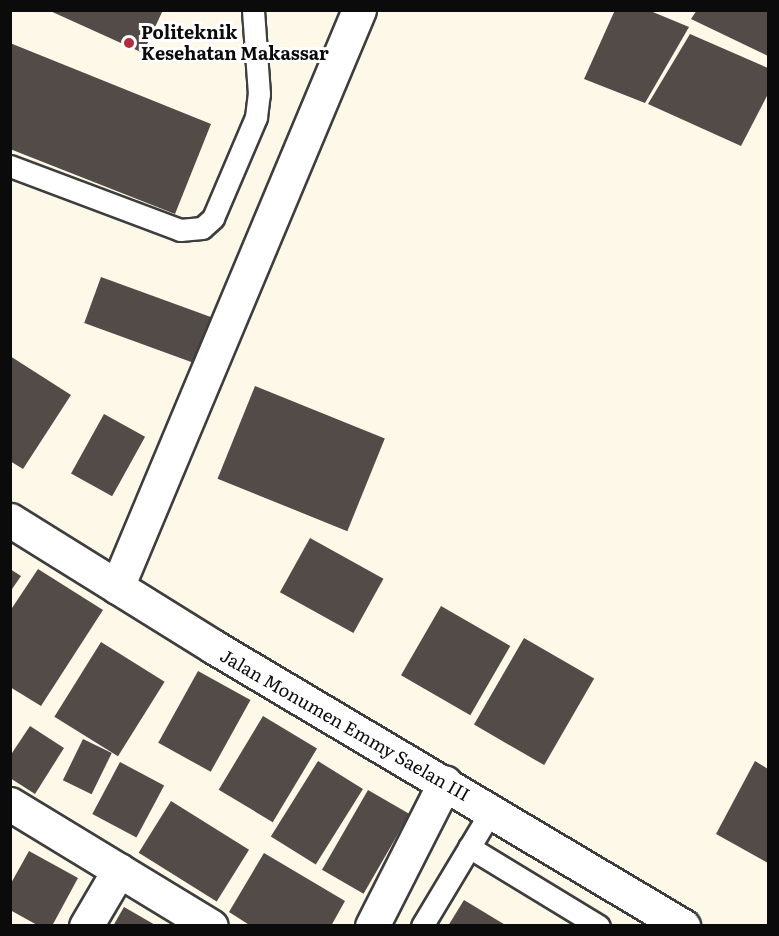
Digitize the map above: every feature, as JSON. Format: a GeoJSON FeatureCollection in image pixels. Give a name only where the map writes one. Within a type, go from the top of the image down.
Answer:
{"type":"FeatureCollection","features":[{"type":"Feature","properties":{"kind":"street"},"geometry":{"type":"LineString","coordinates":[[117,587],[359,10]]}},
{"type":"Feature","properties":{"kind":"street","name":"Jalan Monumen Emmy Saelan III"},"geometry":{"type":"LineString","coordinates":[[10,520],[117,587],[683,926]]}},
{"type":"Feature","properties":{"kind":"street"},"geometry":{"type":"LineString","coordinates":[[372,926],[445,782]]}},
{"type":"Feature","properties":{"kind":"street"},"geometry":{"type":"LineString","coordinates":[[10,804],[211,926]]}},
{"type":"Feature","properties":{"kind":"street"},"geometry":{"type":"LineString","coordinates":[[86,926],[119,870]]}},
{"type":"Feature","properties":{"kind":"lane"},"geometry":{"type":"LineString","coordinates":[[10,166],[180,230],[202,228],[213,218],[256,117],[259,94],[253,10]]}},
{"type":"Feature","properties":{"kind":"lane"},"geometry":{"type":"LineString","coordinates":[[422,926],[491,811]]}},
{"type":"Feature","properties":{"kind":"lane"},"geometry":{"type":"LineString","coordinates":[[469,847],[599,926]]}},
{"type":"Feature","properties":{"kind":"building"},"geometry":{"type":"Polygon","coordinates":[[[48,10],[163,10],[143,53],[48,10]]]}},
{"type":"Feature","properties":{"kind":"building"},"geometry":{"type":"Polygon","coordinates":[[[615,10],[648,10],[689,27],[645,103],[584,79],[615,10]]]}},
{"type":"Feature","properties":{"kind":"building"},"geometry":{"type":"Polygon","coordinates":[[[697,10],[768,10],[768,56],[691,19],[697,10]]]}},
{"type":"Feature","properties":{"kind":"building"},"geometry":{"type":"Polygon","coordinates":[[[690,34],[768,68],[768,94],[741,146],[648,104],[690,34]]]}},
{"type":"Feature","properties":{"kind":"building"},"geometry":{"type":"Polygon","coordinates":[[[10,43],[211,124],[175,214],[10,149],[10,43]]]}},
{"type":"Feature","properties":{"kind":"building"},"geometry":{"type":"Polygon","coordinates":[[[101,277],[213,318],[196,364],[84,323],[101,277]]]}},
{"type":"Feature","properties":{"kind":"building"},"geometry":{"type":"Polygon","coordinates":[[[10,356],[71,395],[23,469],[10,461],[10,356]]]}},
{"type":"Feature","properties":{"kind":"building"},"geometry":{"type":"Polygon","coordinates":[[[255,386],[385,438],[347,531],[218,479],[255,386]]]}},
{"type":"Feature","properties":{"kind":"building"},"geometry":{"type":"Polygon","coordinates":[[[104,414],[145,437],[112,496],[71,473],[104,414]]]}},
{"type":"Feature","properties":{"kind":"building"},"geometry":{"type":"Polygon","coordinates":[[[310,538],[383,579],[353,633],[280,592],[310,538]]]}},
{"type":"Feature","properties":{"kind":"building"},"geometry":{"type":"Polygon","coordinates":[[[10,569],[21,576],[10,592],[10,569]]]}},
{"type":"Feature","properties":{"kind":"building"},"geometry":{"type":"Polygon","coordinates":[[[38,569],[103,610],[41,706],[10,687],[10,611],[38,569]]]}},
{"type":"Feature","properties":{"kind":"building"},"geometry":{"type":"Polygon","coordinates":[[[441,606],[510,646],[470,715],[401,675],[441,606]]]}},
{"type":"Feature","properties":{"kind":"building"},"geometry":{"type":"Polygon","coordinates":[[[524,638],[594,678],[544,765],[474,725],[524,638]]]}},
{"type":"Feature","properties":{"kind":"building"},"geometry":{"type":"Polygon","coordinates":[[[101,642],[165,682],[118,756],[54,717],[101,642]]]}},
{"type":"Feature","properties":{"kind":"building"},"geometry":{"type":"Polygon","coordinates":[[[198,671],[250,700],[211,772],[158,743],[198,671]]]}},
{"type":"Feature","properties":{"kind":"building"},"geometry":{"type":"Polygon","coordinates":[[[263,716],[317,748],[273,822],[219,790],[263,716]]]}},
{"type":"Feature","properties":{"kind":"building"},"geometry":{"type":"Polygon","coordinates":[[[30,726],[64,748],[35,794],[10,778],[10,756],[30,726]]]}},
{"type":"Feature","properties":{"kind":"building"},"geometry":{"type":"Polygon","coordinates":[[[83,739],[112,753],[92,794],[63,780],[83,739]]]}},
{"type":"Feature","properties":{"kind":"building"},"geometry":{"type":"Polygon","coordinates":[[[318,761],[363,789],[316,865],[271,836],[318,761]]]}},
{"type":"Feature","properties":{"kind":"building"},"geometry":{"type":"Polygon","coordinates":[[[755,761],[768,769],[768,863],[716,834],[755,761]]]}},
{"type":"Feature","properties":{"kind":"building"},"geometry":{"type":"Polygon","coordinates":[[[120,762],[164,785],[136,838],[92,814],[120,762]]]}},
{"type":"Feature","properties":{"kind":"building"},"geometry":{"type":"Polygon","coordinates":[[[368,790],[410,814],[364,894],[322,870],[368,790]]]}},
{"type":"Feature","properties":{"kind":"building"},"geometry":{"type":"Polygon","coordinates":[[[171,801],[249,850],[217,901],[139,853],[171,801]]]}},
{"type":"Feature","properties":{"kind":"building"},"geometry":{"type":"Polygon","coordinates":[[[29,851],[78,878],[52,926],[39,926],[10,910],[10,885],[29,851]]]}},
{"type":"Feature","properties":{"kind":"building"},"geometry":{"type":"Polygon","coordinates":[[[264,853],[345,901],[331,926],[251,926],[229,912],[264,853]]]}},
{"type":"Feature","properties":{"kind":"building"},"geometry":{"type":"Polygon","coordinates":[[[464,900],[507,926],[448,926],[464,900]]]}},
{"type":"Feature","properties":{"kind":"building"},"geometry":{"type":"Polygon","coordinates":[[[124,907],[157,926],[113,926],[124,907]]]}},
{"type":"Feature","properties":{"kind":"place","name":"Politeknik Kesehatan Makassar"},"geometry":{"type":"Point","coordinates":[129,43]}}]}
